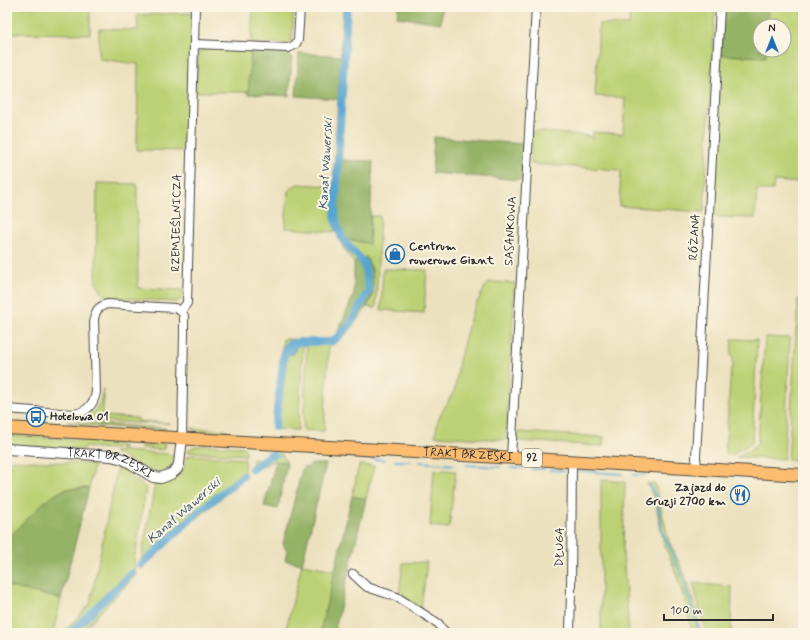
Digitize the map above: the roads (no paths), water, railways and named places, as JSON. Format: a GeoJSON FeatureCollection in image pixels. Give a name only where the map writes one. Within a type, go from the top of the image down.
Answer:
{"type":"FeatureCollection","features":[{"type":"Feature","properties":{"kind":"main road","name":"TRAKT BRZESKI"},"geometry":{"type":"LineString","coordinates":[[7,428],[572,460],[803,475]]}},
{"type":"Feature","properties":{"kind":"street","name":"RZEMIEŚLNICZA"},"geometry":{"type":"LineString","coordinates":[[182,438],[184,316],[181,311],[187,303],[195,7]]}},
{"type":"Feature","properties":{"kind":"street"},"geometry":{"type":"LineString","coordinates":[[194,44],[288,48],[295,45],[298,40],[300,7]]}},
{"type":"Feature","properties":{"kind":"street","name":"SASANKOWA"},"geometry":{"type":"LineString","coordinates":[[511,457],[536,7]]}},
{"type":"Feature","properties":{"kind":"street","name":"RÓŻANA"},"geometry":{"type":"LineString","coordinates":[[697,468],[696,457],[700,371],[720,7]]}},
{"type":"Feature","properties":{"kind":"street"},"geometry":{"type":"LineString","coordinates":[[7,410],[74,414],[84,411],[94,402],[96,392],[94,319],[96,310],[100,306],[107,304],[167,307],[175,308],[181,311]]}},
{"type":"Feature","properties":{"kind":"street","name":"TRAKT BRZESKI"},"geometry":{"type":"LineString","coordinates":[[7,449],[111,456],[127,462],[157,479],[166,477],[177,469],[180,459],[182,438]]}},
{"type":"Feature","properties":{"kind":"street","name":"DŁUGA"},"geometry":{"type":"LineString","coordinates":[[570,633],[572,460]]}},
{"type":"Feature","properties":{"kind":"street"},"geometry":{"type":"LineString","coordinates":[[353,574],[367,587],[392,595],[407,603],[439,624],[447,633]]}},
{"type":"Feature","properties":{"kind":"water"},"geometry":{"type":"Polygon","coordinates":[[[292,344],[296,346],[294,354],[284,355],[283,348],[292,344]]]}},
{"type":"Feature","properties":{"kind":"waterway","name":"Kanał Wawerski"},"geometry":{"type":"LineString","coordinates":[[275,427],[284,355],[288,345],[300,342],[331,342],[349,326],[369,290],[364,263],[343,240],[337,225],[335,214],[347,7]]}},
{"type":"Feature","properties":{"kind":"waterway","name":"Kanał Wawerski"},"geometry":{"type":"LineString","coordinates":[[252,469],[270,455],[273,455]]}},
{"type":"Feature","properties":{"kind":"waterway","name":"Kanał Wawerski"},"geometry":{"type":"LineString","coordinates":[[273,455],[280,456]]}},
{"type":"Feature","properties":{"kind":"waterway"},"geometry":{"type":"LineString","coordinates":[[312,455],[344,457]]}},
{"type":"Feature","properties":{"kind":"waterway"},"geometry":{"type":"LineString","coordinates":[[352,457],[384,460]]}},
{"type":"Feature","properties":{"kind":"waterway"},"geometry":{"type":"LineString","coordinates":[[395,461],[411,461]]}},
{"type":"Feature","properties":{"kind":"waterway"},"geometry":{"type":"LineString","coordinates":[[420,462],[454,465]]}},
{"type":"Feature","properties":{"kind":"waterway"},"geometry":{"type":"LineString","coordinates":[[466,465],[500,467]]}},
{"type":"Feature","properties":{"kind":"waterway"},"geometry":{"type":"LineString","coordinates":[[510,468],[525,468]]}},
{"type":"Feature","properties":{"kind":"waterway"},"geometry":{"type":"LineString","coordinates":[[532,469],[544,469]]}},
{"type":"Feature","properties":{"kind":"waterway"},"geometry":{"type":"LineString","coordinates":[[550,470],[564,471]]}},
{"type":"Feature","properties":{"kind":"waterway"},"geometry":{"type":"LineString","coordinates":[[577,471],[622,474]]}},
{"type":"Feature","properties":{"kind":"waterway"},"geometry":{"type":"LineString","coordinates":[[633,475],[645,475]]}},
{"type":"Feature","properties":{"kind":"waterway","name":"Kanał Wawerski"},"geometry":{"type":"LineString","coordinates":[[141,565],[198,512],[243,476]]}},
{"type":"Feature","properties":{"kind":"waterway"},"geometry":{"type":"LineString","coordinates":[[650,485],[658,503],[662,531],[684,581],[699,633]]}},
{"type":"Feature","properties":{"kind":"waterway","name":"Kanał Wawerski"},"geometry":{"type":"LineString","coordinates":[[70,633],[132,573]]}},
{"type":"Feature","properties":{"kind":"place","name":"Centrum rowerowe Giant"},"geometry":{"type":"Point","coordinates":[395,254]}},
{"type":"Feature","properties":{"kind":"place","name":"Hotelowa 01"},"geometry":{"type":"Point","coordinates":[36,417]}},
{"type":"Feature","properties":{"kind":"place","name":"Zajazd do Gruzji 2700 km"},"geometry":{"type":"Point","coordinates":[740,495]}}]}
